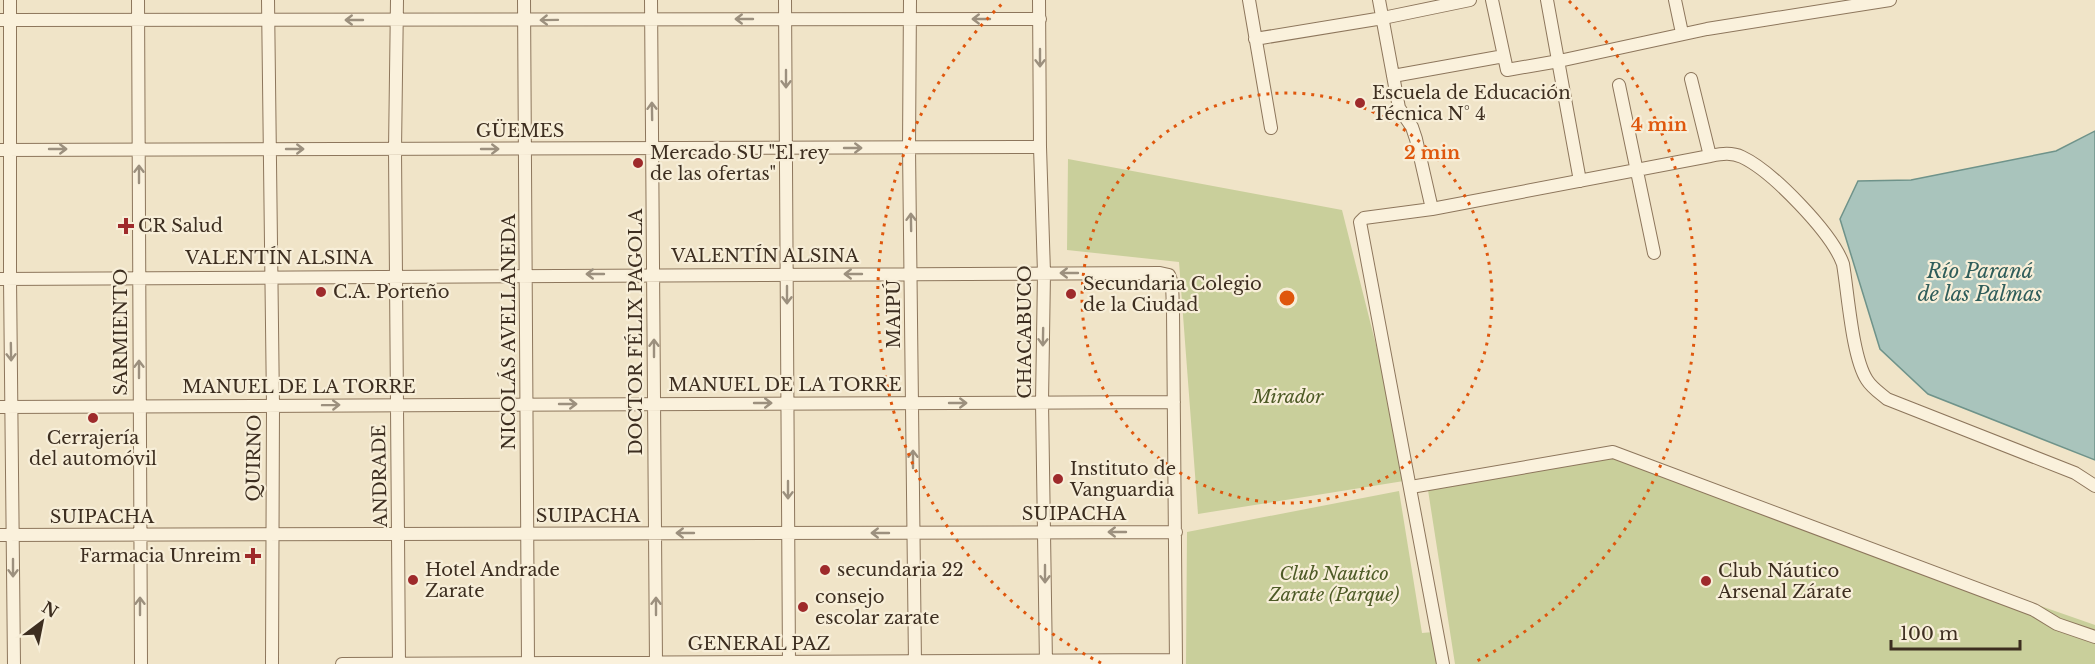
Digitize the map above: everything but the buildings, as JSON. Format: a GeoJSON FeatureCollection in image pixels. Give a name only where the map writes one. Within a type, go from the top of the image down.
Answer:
{"type":"FeatureCollection","features":[{"type":"Feature","properties":{"kind":"street"},"geometry":{"type":"LineString","coordinates":[[10,0],[5,20],[6,535],[14,664]]}},
{"type":"Feature","properties":{"kind":"street","name":"SARMIENTO"},"geometry":{"type":"LineString","coordinates":[[138,0],[141,664]]}},
{"type":"Feature","properties":{"kind":"street","name":"QUIRNO"},"geometry":{"type":"LineString","coordinates":[[268,0],[273,406],[272,664]]}},
{"type":"Feature","properties":{"kind":"street","name":"ANDRADE"},"geometry":{"type":"LineString","coordinates":[[396,0],[399,664]]}},
{"type":"Feature","properties":{"kind":"street","name":"NICOLÁS AVELLANEDA"},"geometry":{"type":"LineString","coordinates":[[524,0],[528,664]]}},
{"type":"Feature","properties":{"kind":"street","name":"DOCTOR FÉLIX PAGOLA"},"geometry":{"type":"LineString","coordinates":[[651,0],[656,663]]}},
{"type":"Feature","properties":{"kind":"street"},"geometry":{"type":"LineString","coordinates":[[785,0],[789,663]]}},
{"type":"Feature","properties":{"kind":"street","name":"MAIPÚ"},"geometry":{"type":"LineString","coordinates":[[910,0],[909,148],[915,663]]}},
{"type":"Feature","properties":{"kind":"street","name":"CHACABUCO"},"geometry":{"type":"LineString","coordinates":[[1039,0],[1044,273],[1042,402],[1046,663]]}},
{"type":"Feature","properties":{"kind":"street"},"geometry":{"type":"LineString","coordinates":[[1249,0],[1271,128]]}},
{"type":"Feature","properties":{"kind":"street"},"geometry":{"type":"LineString","coordinates":[[1379,0],[1399,108],[1412,127],[1416,139],[1432,209]]}},
{"type":"Feature","properties":{"kind":"street"},"geometry":{"type":"LineString","coordinates":[[1255,39],[1383,18],[1470,0]]}},
{"type":"Feature","properties":{"kind":"street"},"geometry":{"type":"LineString","coordinates":[[1492,0],[1507,70],[1559,61],[1682,33],[1890,0]]}},
{"type":"Feature","properties":{"kind":"street"},"geometry":{"type":"LineString","coordinates":[[1547,0],[1580,181]]}},
{"type":"Feature","properties":{"kind":"street"},"geometry":{"type":"LineString","coordinates":[[1675,0],[1682,33]]}},
{"type":"Feature","properties":{"kind":"street"},"geometry":{"type":"LineString","coordinates":[[5,20],[138,18],[268,21],[1040,19]]}},
{"type":"Feature","properties":{"kind":"street"},"geometry":{"type":"LineString","coordinates":[[1393,76],[1504,56]]}},
{"type":"Feature","properties":{"kind":"street"},"geometry":{"type":"LineString","coordinates":[[1691,79],[1710,156]]}},
{"type":"Feature","properties":{"kind":"street"},"geometry":{"type":"LineString","coordinates":[[1619,85],[1654,253]]}},
{"type":"Feature","properties":{"kind":"street","name":"GÜEMES"},"geometry":{"type":"LineString","coordinates":[[5,150],[1040,147]]}},
{"type":"Feature","properties":{"kind":"street"},"geometry":{"type":"LineString","coordinates":[[1443,664],[1360,222],[1365,218],[1432,209],[1710,156],[1729,153],[1741,156],[1762,170],[1790,195],[1834,245],[1844,264],[1852,325],[1862,369],[1875,390],[1887,399],[2075,473],[2095,486]]}},
{"type":"Feature","properties":{"kind":"street","name":"VALENTÍN ALSINA"},"geometry":{"type":"LineString","coordinates":[[5,279],[1160,273],[1169,275],[1172,283],[1174,402]]}},
{"type":"Feature","properties":{"kind":"street"},"geometry":{"type":"LineString","coordinates":[[1174,402],[1176,662]]}},
{"type":"Feature","properties":{"kind":"street","name":"MANUEL DE LA TORRE"},"geometry":{"type":"LineString","coordinates":[[6,407],[1174,402]]}},
{"type":"Feature","properties":{"kind":"street"},"geometry":{"type":"LineString","coordinates":[[1411,487],[1613,452],[2034,610],[2057,624],[2095,637]]}},
{"type":"Feature","properties":{"kind":"street","name":"SUIPACHA"},"geometry":{"type":"LineString","coordinates":[[6,535],[1176,532]]}},
{"type":"Feature","properties":{"kind":"street","name":"GENERAL PAZ"},"geometry":{"type":"LineString","coordinates":[[342,664],[1176,662]]}},
{"type":"Feature","properties":{"kind":"green space","name":"Mirador"},"geometry":{"type":"Polygon","coordinates":[[[1068,159],[1342,210],[1410,480],[1198,514],[1179,262],[1067,250],[1068,159]]]}},
{"type":"Feature","properties":{"kind":"green space","name":"Club Náutico Arsenal Zárate"},"geometry":{"type":"Polygon","coordinates":[[[1610,456],[2095,625],[2095,664],[1455,664],[1428,490],[1610,456]]]}},
{"type":"Feature","properties":{"kind":"green space","name":"Club Nautico Zarate (Parque)"},"geometry":{"type":"Polygon","coordinates":[[[1399,491],[1422,633],[1433,632],[1437,664],[1186,664],[1187,532],[1399,491]]]}},
{"type":"Feature","properties":{"kind":"water","name":"Río Paraná de las Palmas"},"geometry":{"type":"Polygon","coordinates":[[[2095,131],[2095,460],[1928,394],[1880,349],[1840,219],[1858,181],[1911,180],[2056,151],[2095,131]]]}},
{"type":"Feature","properties":{"kind":"place","name":"Escuela de Educación Técnica N° 4"},"geometry":{"type":"Point","coordinates":[1360,103]}},
{"type":"Feature","properties":{"kind":"place","name":"Mercado SU \"El rey de las ofertas\""},"geometry":{"type":"Point","coordinates":[638,163]}},
{"type":"Feature","properties":{"kind":"place","name":"CR Salud"},"geometry":{"type":"Point","coordinates":[126,226]}},
{"type":"Feature","properties":{"kind":"place","name":"C.A. Porteño"},"geometry":{"type":"Point","coordinates":[321,292]}},
{"type":"Feature","properties":{"kind":"place","name":"Secundaria Colegio de la Ciudad"},"geometry":{"type":"Point","coordinates":[1071,294]}},
{"type":"Feature","properties":{"kind":"place","name":"Cerrajería del automóvil"},"geometry":{"type":"Point","coordinates":[93,418]}},
{"type":"Feature","properties":{"kind":"place","name":"Instituto de Vanguardia"},"geometry":{"type":"Point","coordinates":[1058,479]}},
{"type":"Feature","properties":{"kind":"place","name":"Farmacia Unreim"},"geometry":{"type":"Point","coordinates":[253,556]}},
{"type":"Feature","properties":{"kind":"place","name":"secundaria 22"},"geometry":{"type":"Point","coordinates":[825,570]}},
{"type":"Feature","properties":{"kind":"place","name":"Hotel Andrade Zarate"},"geometry":{"type":"Point","coordinates":[413,580]}},
{"type":"Feature","properties":{"kind":"place","name":"Club Náutico Arsenal Zárate"},"geometry":{"type":"Point","coordinates":[1706,581]}},
{"type":"Feature","properties":{"kind":"place","name":"consejo escolar zarate"},"geometry":{"type":"Point","coordinates":[803,607]}}]}
